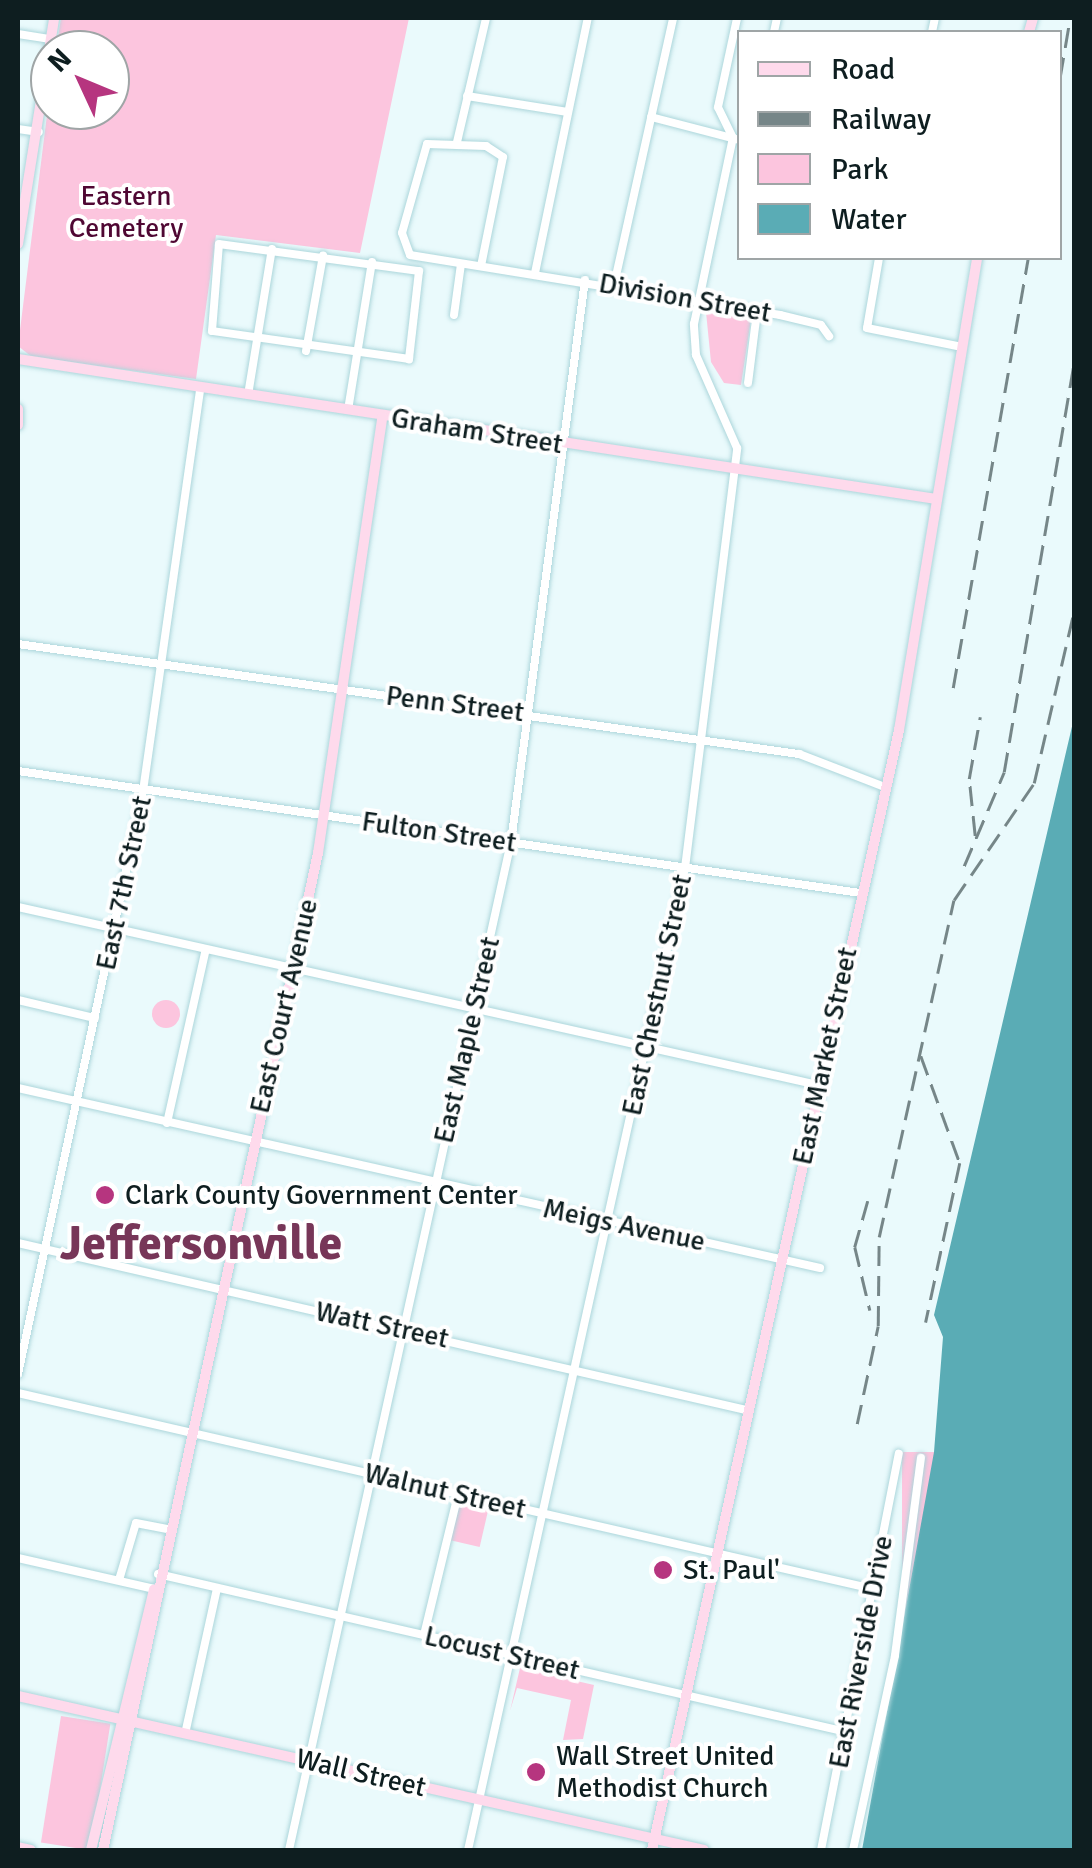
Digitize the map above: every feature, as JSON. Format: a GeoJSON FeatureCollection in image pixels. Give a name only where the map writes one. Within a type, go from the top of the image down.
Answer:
{"type":"FeatureCollection","features":[{"type":"Feature","properties":{"kind":"street"},"geometry":{"type":"LineString","coordinates":[[481,266],[505,165],[492,148],[457,142],[486,18]]}},
{"type":"Feature","properties":{"kind":"street"},"geometry":{"type":"LineString","coordinates":[[535,274],[588,18]]}},
{"type":"Feature","properties":{"kind":"street"},"geometry":{"type":"LineString","coordinates":[[614,285],[673,18]]}},
{"type":"Feature","properties":{"kind":"street"},"geometry":{"type":"LineString","coordinates":[[737,18],[718,107],[737,137]]}},
{"type":"Feature","properties":{"kind":"street"},"geometry":{"type":"LineString","coordinates":[[467,96],[568,112]]}},
{"type":"Feature","properties":{"kind":"street"},"geometry":{"type":"LineString","coordinates":[[651,117],[737,137]]}},
{"type":"Feature","properties":{"kind":"street"},"geometry":{"type":"LineString","coordinates":[[18,128],[39,132],[18,244]]}},
{"type":"Feature","properties":{"kind":"street","name":"East Chestnut Street"},"geometry":{"type":"LineString","coordinates":[[468,1850],[685,868],[735,472],[736,432],[696,355],[698,302],[737,137]]}},
{"type":"Feature","properties":{"kind":"street","name":"Division Street"},"geometry":{"type":"LineString","coordinates":[[457,142],[422,151],[401,243],[410,255],[585,280],[814,322],[829,336]]}},
{"type":"Feature","properties":{"kind":"street"},"geometry":{"type":"LineString","coordinates":[[219,244],[272,249],[419,270],[422,287],[406,362],[306,351],[208,324],[219,244]]}},
{"type":"Feature","properties":{"kind":"street"},"geometry":{"type":"LineString","coordinates":[[248,396],[272,249]]}},
{"type":"Feature","properties":{"kind":"street"},"geometry":{"type":"LineString","coordinates":[[306,351],[323,256]]}},
{"type":"Feature","properties":{"kind":"street"},"geometry":{"type":"LineString","coordinates":[[878,260],[867,328],[957,346]]}},
{"type":"Feature","properties":{"kind":"street","name":"East Market Street"},"geometry":{"type":"LineString","coordinates":[[653,1845],[884,787],[936,499],[957,346],[977,260]]}},
{"type":"Feature","properties":{"kind":"street"},"geometry":{"type":"LineString","coordinates":[[348,411],[372,262]]}},
{"type":"Feature","properties":{"kind":"street"},"geometry":{"type":"LineString","coordinates":[[454,316],[461,264]]}},
{"type":"Feature","properties":{"kind":"street","name":"East Maple Street"},"geometry":{"type":"LineString","coordinates":[[289,1850],[511,842],[585,280]]}},
{"type":"Feature","properties":{"kind":"street"},"geometry":{"type":"LineString","coordinates":[[748,383],[758,312]]}},
{"type":"Feature","properties":{"kind":"street","name":"Graham Street"},"geometry":{"type":"LineString","coordinates":[[18,359],[735,472],[936,499]]}},
{"type":"Feature","properties":{"kind":"street","name":"East 7th Street"},"geometry":{"type":"LineString","coordinates":[[18,1374],[143,791],[200,388]]}},
{"type":"Feature","properties":{"kind":"street"},"geometry":{"type":"LineString","coordinates":[[18,408],[18,425]]}},
{"type":"Feature","properties":{"kind":"street","name":"East Court Avenue"},"geometry":{"type":"LineString","coordinates":[[103,1850],[158,1574],[325,817],[382,416]]}},
{"type":"Feature","properties":{"kind":"street","name":"Penn Street"},"geometry":{"type":"LineString","coordinates":[[18,644],[526,713],[834,760],[884,787]]}},
{"type":"Feature","properties":{"kind":"street","name":"Fulton Street"},"geometry":{"type":"LineString","coordinates":[[18,771],[860,893]]}},
{"type":"Feature","properties":{"kind":"street"},"geometry":{"type":"LineString","coordinates":[[18,907],[205,953],[818,1085]]}},
{"type":"Feature","properties":{"kind":"street"},"geometry":{"type":"LineString","coordinates":[[167,1123],[205,953]]}},
{"type":"Feature","properties":{"kind":"street"},"geometry":{"type":"LineString","coordinates":[[18,1000],[95,1018]]}},
{"type":"Feature","properties":{"kind":"street","name":"Meigs Avenue"},"geometry":{"type":"LineString","coordinates":[[18,1088],[820,1268]]}},
{"type":"Feature","properties":{"kind":"street","name":"Watt Street"},"geometry":{"type":"LineString","coordinates":[[18,1243],[746,1410]]}},
{"type":"Feature","properties":{"kind":"street","name":"Walnut Street"},"geometry":{"type":"LineString","coordinates":[[18,1393],[873,1589]]}},
{"type":"Feature","properties":{"kind":"street","name":"East Riverside Drive"},"geometry":{"type":"LineString","coordinates":[[821,1850],[899,1454]]}},
{"type":"Feature","properties":{"kind":"street"},"geometry":{"type":"LineString","coordinates":[[853,1850],[895,1655],[922,1458]]}},
{"type":"Feature","properties":{"kind":"street"},"geometry":{"type":"LineString","coordinates":[[424,1635],[458,1494]]}},
{"type":"Feature","properties":{"kind":"street"},"geometry":{"type":"LineString","coordinates":[[119,1580],[136,1524],[168,1529]]}},
{"type":"Feature","properties":{"kind":"street"},"geometry":{"type":"LineString","coordinates":[[18,1558],[155,1589]]}},
{"type":"Feature","properties":{"kind":"street","name":"Locust Street"},"geometry":{"type":"LineString","coordinates":[[158,1574],[846,1732]]}},
{"type":"Feature","properties":{"kind":"street"},"geometry":{"type":"LineString","coordinates":[[186,1734],[218,1588]]}},
{"type":"Feature","properties":{"kind":"street","name":"Wall Street"},"geometry":{"type":"LineString","coordinates":[[18,1696],[479,1800],[653,1845],[704,1850]]}},
{"type":"Feature","properties":{"kind":"street","name":"East Court Avenue"},"geometry":{"type":"LineString","coordinates":[[91,1850],[127,1721]]}},
{"type":"Feature","properties":{"kind":"street"},"geometry":{"type":"LineString","coordinates":[[18,1848],[31,1850]]}},
{"type":"Feature","properties":{"kind":"green space","name":"Eastern Cemetery"},"geometry":{"type":"Polygon","coordinates":[[[61,18],[409,18],[360,253],[216,235],[196,379],[32,357],[18,346],[45,130],[130,130],[130,30],[59,30],[61,18]]]}},
{"type":"Feature","properties":{"kind":"green space"},"geometry":{"type":"Polygon","coordinates":[[[706,312],[751,319],[741,385],[724,383],[711,362],[706,312]]]}},
{"type":"Feature","properties":{"kind":"green space"},"geometry":{"type":"Polygon","coordinates":[[[166,1000],[176,1004],[180,1014],[176,1024],[166,1028],[156,1024],[152,1014],[156,1004],[166,1000]]]}},
{"type":"Feature","properties":{"kind":"green space"},"geometry":{"type":"Polygon","coordinates":[[[902,1452],[934,1452],[934,1850],[902,1850],[902,1452]]]}},
{"type":"Feature","properties":{"kind":"green space"},"geometry":{"type":"Polygon","coordinates":[[[458,1503],[488,1510],[480,1547],[449,1540],[458,1503]]]}},
{"type":"Feature","properties":{"kind":"green space"},"geometry":{"type":"Polygon","coordinates":[[[520,1668],[594,1685],[583,1739],[563,1740],[571,1700],[517,1688],[510,1711],[520,1668]]]}},
{"type":"Feature","properties":{"kind":"green space"},"geometry":{"type":"Polygon","coordinates":[[[61,1716],[110,1724],[90,1850],[41,1842],[61,1716]]]}},
{"type":"Feature","properties":{"kind":"water"},"geometry":{"type":"Polygon","coordinates":[[[1074,718],[1074,1850],[862,1850],[934,1452],[943,1337],[934,1315],[1074,718]]]}},
{"type":"Feature","properties":{"kind":"railway"},"geometry":{"type":"LineString","coordinates":[[1062,65],[1070,18]]}},
{"type":"Feature","properties":{"kind":"railway"},"geometry":{"type":"LineString","coordinates":[[953,688],[1028,260]]}},
{"type":"Feature","properties":{"kind":"railway"},"geometry":{"type":"LineString","coordinates":[[964,866],[1004,772],[1074,361]]}},
{"type":"Feature","properties":{"kind":"railway"},"geometry":{"type":"LineString","coordinates":[[857,1424],[878,1326],[879,1237],[954,900],[1034,783],[1074,611]]}},
{"type":"Feature","properties":{"kind":"railway"},"geometry":{"type":"LineString","coordinates":[[975,836],[969,779],[980,717]]}},
{"type":"Feature","properties":{"kind":"railway"},"geometry":{"type":"LineString","coordinates":[[921,1056],[960,1163],[926,1322]]}},
{"type":"Feature","properties":{"kind":"railway"},"geometry":{"type":"LineString","coordinates":[[868,1201],[855,1247],[870,1310]]}},
{"type":"Feature","properties":{"kind":"place","name":"Clark County Government Center"},"geometry":{"type":"Point","coordinates":[105,1195]}},
{"type":"Feature","properties":{"kind":"place","name":"St. Paul'"},"geometry":{"type":"Point","coordinates":[663,1570]}},
{"type":"Feature","properties":{"kind":"place","name":"Wall Street United Methodist Church"},"geometry":{"type":"Point","coordinates":[536,1772]}},
{"type":"Feature","properties":{"kind":"district","name":"Jeffersonville"},"geometry":{"type":"Point","coordinates":[201,1244]}}]}
